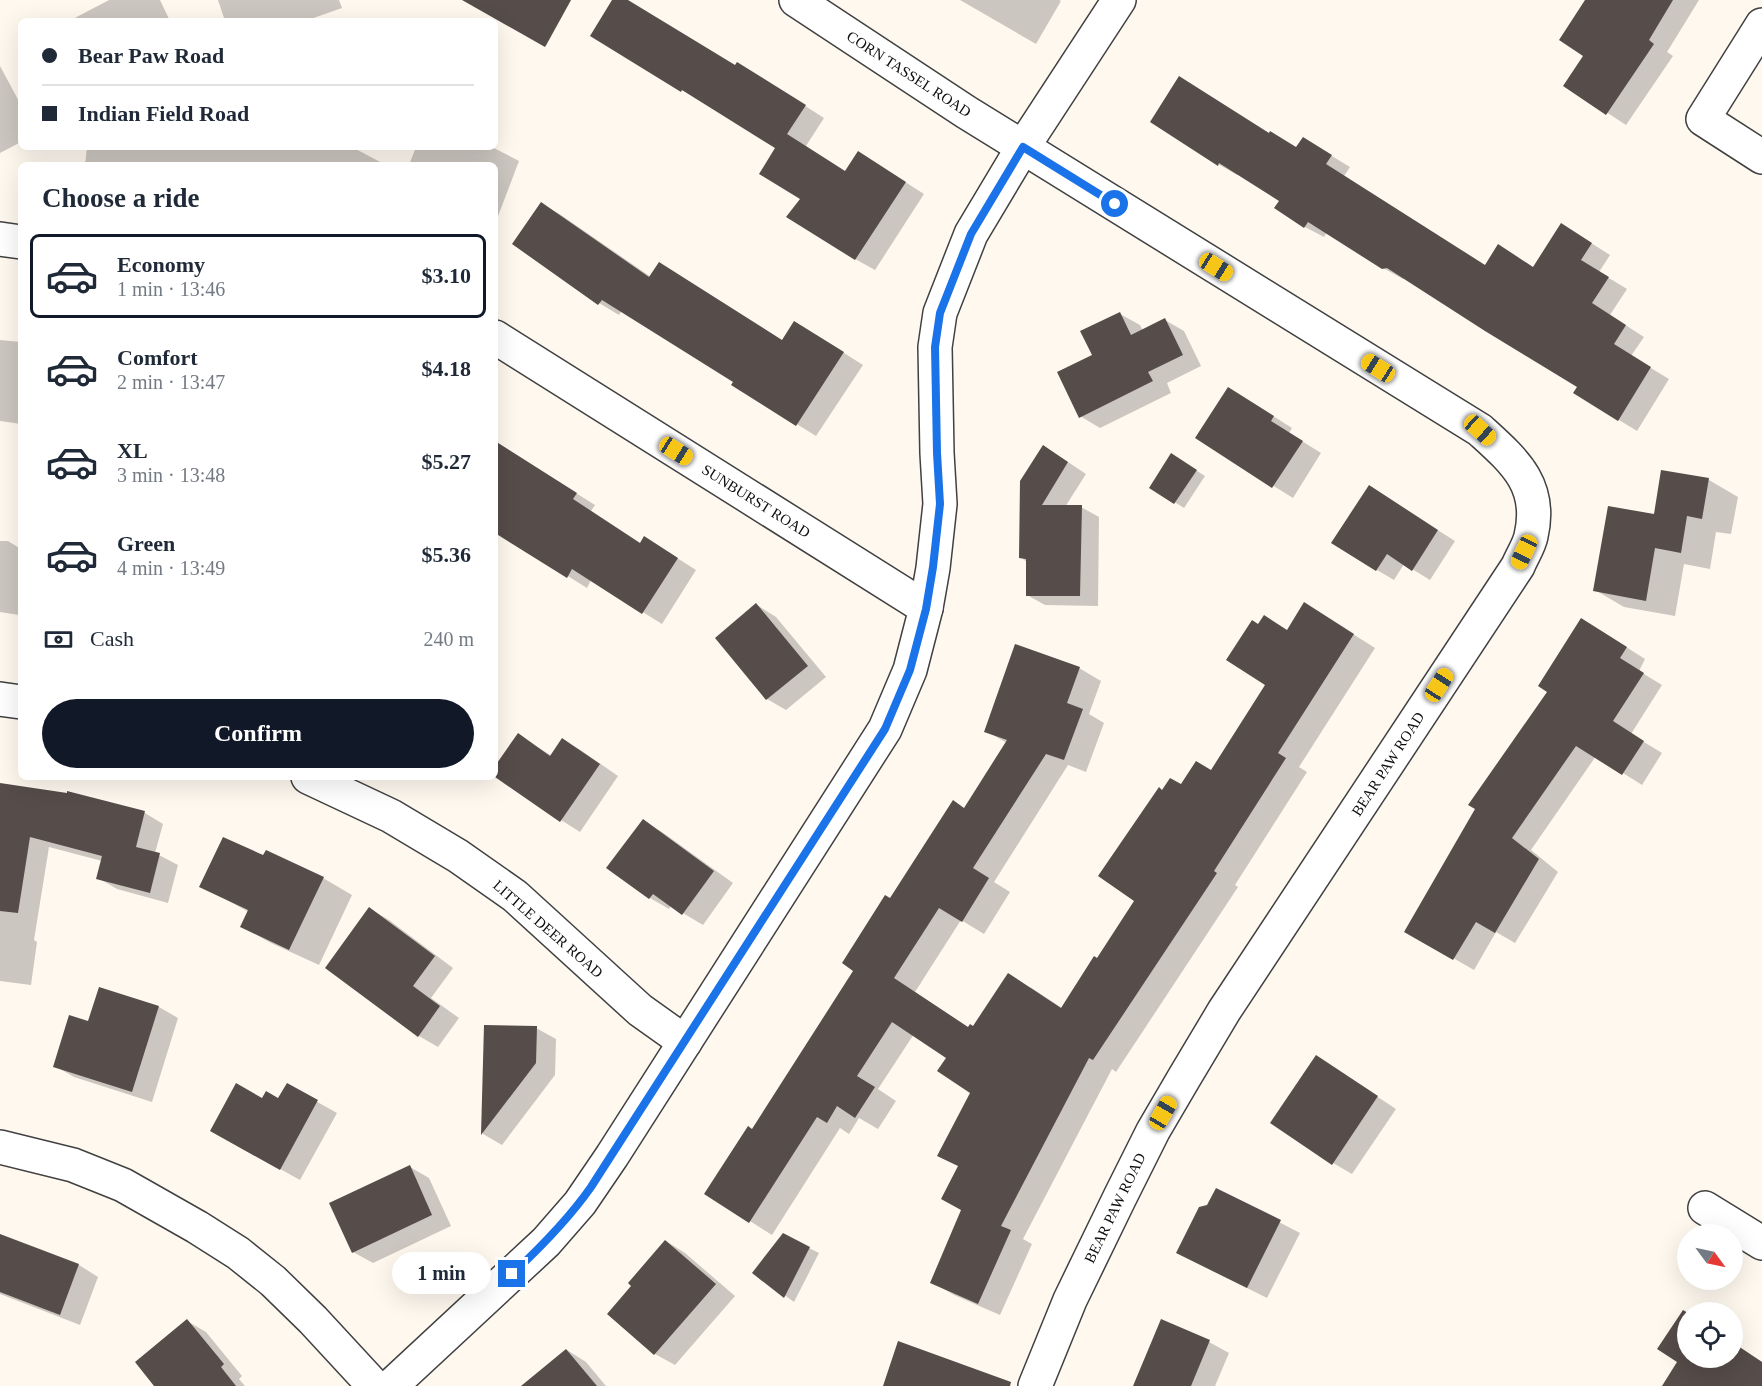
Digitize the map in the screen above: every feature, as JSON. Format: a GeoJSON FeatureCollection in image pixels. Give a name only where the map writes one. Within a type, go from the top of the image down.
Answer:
{"type":"FeatureCollection","features":[{"type":"Feature","properties":{"kind":"street","name":"CORN TASSEL ROAD"},"geometry":{"type":"LineString","coordinates":[[796,0],[1023,147]]}},
{"type":"Feature","properties":{"kind":"street"},"geometry":{"type":"LineString","coordinates":[[391,1386],[546,1242],[580,1203],[885,729],[910,670],[926,609],[933,567],[940,504],[935,347],[940,313],[971,234],[1023,147],[1119,0]]}},
{"type":"Feature","properties":{"kind":"street"},"geometry":{"type":"LineString","coordinates":[[1762,25],[1703,119],[1762,157]]}},
{"type":"Feature","properties":{"kind":"street","name":"BEAR PAW ROAD"},"geometry":{"type":"LineString","coordinates":[[1023,147],[1480,430],[1517,467],[1530,489],[1534,512],[1531,538],[1518,566],[1224,1011],[1153,1131],[1070,1300],[1035,1386]]}},
{"type":"Feature","properties":{"kind":"street"},"geometry":{"type":"LineString","coordinates":[[0,239],[18,242]]}},
{"type":"Feature","properties":{"kind":"street","name":"SUNBURST ROAD"},"geometry":{"type":"LineString","coordinates":[[498,339],[926,609]]}},
{"type":"Feature","properties":{"kind":"street"},"geometry":{"type":"LineString","coordinates":[[0,699],[18,702]]}},
{"type":"Feature","properties":{"kind":"street","name":"LITTLE DEER ROAD"},"geometry":{"type":"LineString","coordinates":[[314,780],[391,816],[458,856],[514,896],[640,1010],[684,1042]]}},
{"type":"Feature","properties":{"kind":"street"},"geometry":{"type":"LineString","coordinates":[[0,1147],[73,1164],[123,1185],[238,1253],[273,1281],[313,1320],[374,1386]]}},
{"type":"Feature","properties":{"kind":"street"},"geometry":{"type":"LineString","coordinates":[[1705,1208],[1762,1243]]}},
{"type":"Feature","properties":{"kind":"building"},"geometry":{"type":"Polygon","coordinates":[[[462,0],[571,0],[545,47],[498,20],[498,18],[494,18],[462,0]]]}},
{"type":"Feature","properties":{"kind":"building"},"geometry":{"type":"Polygon","coordinates":[[[612,0],[628,0],[735,65],[737,62],[806,105],[787,134],[845,171],[858,151],[906,182],[855,260],[786,217],[800,199],[759,174],[775,148],[590,36],[612,0]]]}},
{"type":"Feature","properties":{"kind":"building"},"geometry":{"type":"Polygon","coordinates":[[[1585,0],[1673,0],[1649,40],[1654,44],[1606,115],[1563,86],[1583,56],[1559,40],[1585,0]]]}},
{"type":"Feature","properties":{"kind":"building"},"geometry":{"type":"Polygon","coordinates":[[[1179,76],[1269,133],[1270,131],[1296,147],[1303,137],[1332,155],[1326,164],[1485,265],[1498,244],[1533,267],[1561,223],[1592,243],[1581,260],[1609,277],[1592,303],[1626,325],[1614,344],[1651,367],[1618,421],[1573,393],[1577,387],[1387,268],[1382,269],[1308,222],[1304,228],[1274,208],[1279,201],[1219,163],[1218,166],[1150,122],[1179,76]]]}},
{"type":"Feature","properties":{"kind":"building"},"geometry":{"type":"Polygon","coordinates":[[[541,202],[649,277],[659,262],[782,340],[794,321],[844,352],[796,426],[731,385],[733,382],[602,300],[598,305],[512,244],[541,202]]]}},
{"type":"Feature","properties":{"kind":"building"},"geometry":{"type":"Polygon","coordinates":[[[1120,312],[1131,335],[1165,318],[1183,355],[1148,372],[1153,381],[1079,418],[1057,372],[1092,355],[1080,331],[1120,312]]]}},
{"type":"Feature","properties":{"kind":"building"},"geometry":{"type":"Polygon","coordinates":[[[1228,387],[1274,416],[1271,421],[1303,441],[1272,488],[1195,438],[1228,387]]]}},
{"type":"Feature","properties":{"kind":"building"},"geometry":{"type":"Polygon","coordinates":[[[498,443],[577,493],[573,499],[640,543],[644,536],[678,558],[642,614],[572,569],[567,578],[498,535],[498,443]]]}},
{"type":"Feature","properties":{"kind":"building"},"geometry":{"type":"Polygon","coordinates":[[[1043,445],[1068,462],[1042,505],[1082,505],[1080,596],[1026,596],[1026,559],[1019,558],[1020,481],[1043,445]]]}},
{"type":"Feature","properties":{"kind":"building"},"geometry":{"type":"Polygon","coordinates":[[[1171,453],[1197,470],[1174,504],[1149,488],[1171,453]]]}},
{"type":"Feature","properties":{"kind":"building"},"geometry":{"type":"Polygon","coordinates":[[[1661,470],[1709,478],[1702,519],[1687,516],[1681,553],[1655,548],[1646,601],[1593,591],[1608,506],[1654,514],[1661,470]]]}},
{"type":"Feature","properties":{"kind":"building"},"geometry":{"type":"Polygon","coordinates":[[[1369,485],[1438,530],[1412,571],[1387,554],[1376,571],[1331,543],[1369,485]]]}},
{"type":"Feature","properties":{"kind":"building"},"geometry":{"type":"Polygon","coordinates":[[[1304,602],[1354,634],[1278,753],[1286,758],[1214,871],[1217,873],[1093,1060],[1089,1058],[1001,1226],[1011,1230],[978,1304],[930,1283],[961,1210],[941,1199],[958,1166],[937,1156],[970,1093],[937,1071],[946,1058],[892,1022],[857,1076],[875,1087],[855,1118],[837,1106],[827,1123],[817,1117],[749,1223],[704,1194],[748,1126],[752,1129],[853,971],[842,963],[885,895],[890,898],[953,800],[964,808],[1007,740],[984,732],[1015,644],[1080,667],[1067,703],[1083,709],[1064,760],[1046,754],[973,868],[989,878],[962,922],[939,908],[894,978],[968,1027],[970,1024],[973,1026],[1008,973],[1061,1008],[1094,956],[1097,958],[1134,901],[1098,876],[1159,787],[1162,790],[1170,778],[1181,784],[1196,761],[1211,770],[1265,685],[1226,660],[1252,620],[1258,624],[1264,615],[1287,630],[1304,602]]]}},
{"type":"Feature","properties":{"kind":"building"},"geometry":{"type":"Polygon","coordinates":[[[756,603],[808,666],[766,700],[715,638],[756,603]]]}},
{"type":"Feature","properties":{"kind":"building"},"geometry":{"type":"Polygon","coordinates":[[[1581,618],[1627,647],[1620,658],[1644,673],[1613,721],[1644,741],[1622,775],[1576,746],[1512,838],[1539,859],[1495,933],[1476,922],[1453,960],[1404,932],[1475,809],[1468,805],[1547,692],[1538,686],[1581,618]]]}},
{"type":"Feature","properties":{"kind":"building"},"geometry":{"type":"Polygon","coordinates":[[[518,733],[550,756],[562,738],[600,764],[560,822],[498,779],[498,762],[518,733]]]}},
{"type":"Feature","properties":{"kind":"building"},"geometry":{"type":"Polygon","coordinates":[[[0,783],[67,793],[67,791],[145,811],[136,847],[160,853],[150,893],[96,879],[102,856],[30,837],[18,913],[0,911],[0,783]]]}},
{"type":"Feature","properties":{"kind":"building"},"geometry":{"type":"Polygon","coordinates":[[[643,819],[714,871],[682,915],[653,894],[649,899],[606,868],[643,819]]]}},
{"type":"Feature","properties":{"kind":"building"},"geometry":{"type":"Polygon","coordinates":[[[223,837],[263,855],[266,850],[324,877],[289,950],[240,927],[248,910],[199,887],[223,837]]]}},
{"type":"Feature","properties":{"kind":"building"},"geometry":{"type":"Polygon","coordinates":[[[369,907],[435,956],[413,986],[440,1006],[418,1037],[325,968],[369,907]]]}},
{"type":"Feature","properties":{"kind":"building"},"geometry":{"type":"Polygon","coordinates":[[[99,987],[159,1006],[132,1092],[53,1067],[69,1015],[88,1021],[99,987]]]}},
{"type":"Feature","properties":{"kind":"building"},"geometry":{"type":"Polygon","coordinates":[[[484,1025],[537,1026],[536,1063],[481,1135],[484,1025]]]}},
{"type":"Feature","properties":{"kind":"building"},"geometry":{"type":"Polygon","coordinates":[[[1316,1055],[1378,1096],[1332,1165],[1270,1123],[1316,1055]]]}},
{"type":"Feature","properties":{"kind":"building"},"geometry":{"type":"Polygon","coordinates":[[[236,1083],[262,1098],[266,1091],[278,1098],[287,1083],[318,1100],[280,1170],[210,1131],[236,1083]]]}},
{"type":"Feature","properties":{"kind":"building"},"geometry":{"type":"Polygon","coordinates":[[[410,1165],[432,1215],[352,1253],[329,1203],[410,1165]]]}},
{"type":"Feature","properties":{"kind":"building"},"geometry":{"type":"Polygon","coordinates":[[[1216,1188],[1281,1220],[1247,1288],[1176,1253],[1199,1207],[1207,1205],[1216,1188]]]}},
{"type":"Feature","properties":{"kind":"building"},"geometry":{"type":"Polygon","coordinates":[[[783,1233],[810,1247],[784,1298],[752,1273],[783,1233]]]}},
{"type":"Feature","properties":{"kind":"building"},"geometry":{"type":"Polygon","coordinates":[[[0,1234],[79,1264],[60,1315],[0,1292],[0,1234]]]}},
{"type":"Feature","properties":{"kind":"building"},"geometry":{"type":"Polygon","coordinates":[[[665,1240],[716,1284],[654,1355],[607,1314],[631,1286],[628,1283],[665,1240]]]}},
{"type":"Feature","properties":{"kind":"building"},"geometry":{"type":"Polygon","coordinates":[[[187,1319],[224,1364],[221,1367],[236,1386],[154,1386],[135,1362],[187,1319]]]}},
{"type":"Feature","properties":{"kind":"building"},"geometry":{"type":"Polygon","coordinates":[[[1161,1319],[1210,1340],[1191,1386],[1133,1386],[1161,1319]]]}},
{"type":"Feature","properties":{"kind":"building"},"geometry":{"type":"Polygon","coordinates":[[[1677,1319],[1677,1362],[1657,1349],[1677,1319]]]}},
{"type":"Feature","properties":{"kind":"building"},"geometry":{"type":"Polygon","coordinates":[[[898,1341],[1011,1382],[1010,1386],[883,1386],[898,1341]]]}},
{"type":"Feature","properties":{"kind":"building"},"geometry":{"type":"Polygon","coordinates":[[[566,1349],[597,1386],[521,1386],[566,1349]]]}},
{"type":"Feature","properties":{"kind":"building"},"geometry":{"type":"Polygon","coordinates":[[[1743,1349],[1762,1362],[1762,1386],[1662,1386],[1677,1362],[1677,1368],[1743,1368],[1743,1349]]]}},
{"type":"Feature","properties":{"kind":"route"},"geometry":{"type":"LineString","coordinates":[[512,1274],[546,1242],[591,1187],[885,729],[910,670],[926,609],[940,504],[935,347],[940,313],[971,234],[1023,147],[1115,204]]}}]}
